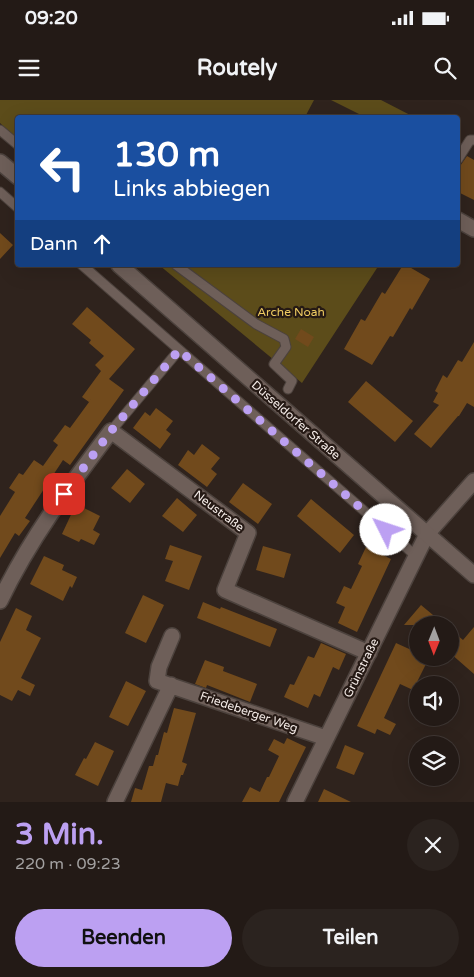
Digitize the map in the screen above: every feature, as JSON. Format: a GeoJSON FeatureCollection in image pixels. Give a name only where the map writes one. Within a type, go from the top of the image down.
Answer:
{"type":"FeatureCollection","features":[{"type":"Feature","properties":{"kind":"street"},"geometry":{"type":"LineString","coordinates":[[0,162],[15,174]]}},
{"type":"Feature","properties":{"kind":"street"},"geometry":{"type":"LineString","coordinates":[[460,221],[474,229]]}},
{"type":"Feature","properties":{"kind":"street","name":"Düsseldorfer Straße"},"geometry":{"type":"LineString","coordinates":[[121,267],[474,575]]}},
{"type":"Feature","properties":{"kind":"street"},"geometry":{"type":"LineString","coordinates":[[0,601],[16,568],[64,494],[111,431]]}},
{"type":"Feature","properties":{"kind":"street","name":"Neustraße"},"geometry":{"type":"LineString","coordinates":[[111,431],[248,533],[225,590],[369,652]]}},
{"type":"Feature","properties":{"kind":"street","name":"Grünstraße"},"geometry":{"type":"LineString","coordinates":[[295,802],[427,534],[474,481]]}},
{"type":"Feature","properties":{"kind":"street","name":"Friedeberger Weg"},"geometry":{"type":"LineString","coordinates":[[172,636],[159,667],[157,681],[326,738]]}},
{"type":"Feature","properties":{"kind":"street"},"geometry":{"type":"LineString","coordinates":[[115,802],[171,685]]}},
{"type":"Feature","properties":{"kind":"lane"},"geometry":{"type":"LineString","coordinates":[[0,130],[15,142]]}},
{"type":"Feature","properties":{"kind":"lane"},"geometry":{"type":"LineString","coordinates":[[460,157],[470,140],[474,140]]}},
{"type":"Feature","properties":{"kind":"lane"},"geometry":{"type":"LineString","coordinates":[[0,192],[15,205]]}},
{"type":"Feature","properties":{"kind":"lane"},"geometry":{"type":"LineString","coordinates":[[84,267],[416,556]]}},
{"type":"Feature","properties":{"kind":"lane"},"geometry":{"type":"LineString","coordinates":[[179,267],[256,324],[284,339],[286,347],[274,364],[292,381],[288,389]]}},
{"type":"Feature","properties":{"kind":"lane"},"geometry":{"type":"LineString","coordinates":[[111,431],[179,350]]}},
{"type":"Feature","properties":{"kind":"green space"},"geometry":{"type":"Polygon","coordinates":[[[0,100],[314,100],[306,115],[15,115],[15,137],[0,123],[0,100]]]}},
{"type":"Feature","properties":{"kind":"green space"},"geometry":{"type":"Polygon","coordinates":[[[331,100],[381,100],[410,115],[361,115],[331,100]]]}},
{"type":"Feature","properties":{"kind":"green space","name":"Arche Noah"},"geometry":{"type":"Polygon","coordinates":[[[161,267],[378,267],[302,383],[161,267]]]}},
{"type":"Feature","properties":{"kind":"building"},"geometry":{"type":"Polygon","coordinates":[[[467,156],[474,160],[474,200],[460,193],[460,166],[467,156]]]}},
{"type":"Feature","properties":{"kind":"building"},"geometry":{"type":"Polygon","coordinates":[[[0,233],[13,245],[0,259],[0,233]]]}},
{"type":"Feature","properties":{"kind":"building"},"geometry":{"type":"Polygon","coordinates":[[[402,267],[409,267],[430,279],[412,310],[410,308],[393,337],[390,336],[372,365],[344,349],[361,319],[365,321],[382,292],[385,294],[402,267]]]}},
{"type":"Feature","properties":{"kind":"building"},"geometry":{"type":"Polygon","coordinates":[[[87,307],[135,349],[109,379],[124,390],[70,465],[63,460],[25,518],[30,521],[19,536],[15,533],[0,558],[0,516],[15,492],[9,488],[19,473],[23,475],[34,460],[43,466],[58,445],[53,441],[65,425],[70,428],[92,398],[89,402],[82,397],[101,371],[95,365],[104,356],[89,343],[91,340],[72,324],[87,307]]]}},
{"type":"Feature","properties":{"kind":"building"},"geometry":{"type":"Polygon","coordinates":[[[301,329],[314,337],[308,347],[295,339],[301,329]]]}},
{"type":"Feature","properties":{"kind":"building"},"geometry":{"type":"Polygon","coordinates":[[[474,342],[474,407],[467,403],[459,416],[431,448],[414,434],[439,405],[433,402],[438,393],[435,391],[443,375],[447,378],[458,360],[462,362],[474,342]]]}},
{"type":"Feature","properties":{"kind":"building"},"geometry":{"type":"Polygon","coordinates":[[[366,381],[413,421],[395,442],[348,402],[366,381]]]}},
{"type":"Feature","properties":{"kind":"building"},"geometry":{"type":"Polygon","coordinates":[[[156,408],[173,421],[166,430],[171,434],[160,449],[133,428],[145,412],[150,416],[156,408]]]}},
{"type":"Feature","properties":{"kind":"building"},"geometry":{"type":"Polygon","coordinates":[[[202,444],[220,458],[211,469],[217,474],[207,487],[178,465],[188,450],[194,455],[202,444]]]}},
{"type":"Feature","properties":{"kind":"building"},"geometry":{"type":"Polygon","coordinates":[[[127,469],[145,484],[130,503],[111,488],[127,469]]]}},
{"type":"Feature","properties":{"kind":"building"},"geometry":{"type":"Polygon","coordinates":[[[243,483],[272,504],[258,524],[229,502],[243,483]]]}},
{"type":"Feature","properties":{"kind":"building"},"geometry":{"type":"Polygon","coordinates":[[[177,498],[197,515],[183,532],[162,516],[177,498]]]}},
{"type":"Feature","properties":{"kind":"building"},"geometry":{"type":"Polygon","coordinates":[[[311,499],[354,535],[340,553],[297,516],[311,499]]]}},
{"type":"Feature","properties":{"kind":"building"},"geometry":{"type":"Polygon","coordinates":[[[76,504],[100,516],[93,530],[100,534],[94,545],[81,539],[79,542],[62,534],[76,504]]]}},
{"type":"Feature","properties":{"kind":"building"},"geometry":{"type":"Polygon","coordinates":[[[170,545],[202,556],[189,590],[165,581],[173,561],[165,559],[170,545]]]}},
{"type":"Feature","properties":{"kind":"building"},"geometry":{"type":"Polygon","coordinates":[[[263,546],[291,554],[284,578],[256,570],[263,546]]]}},
{"type":"Feature","properties":{"kind":"building"},"geometry":{"type":"Polygon","coordinates":[[[366,547],[391,559],[357,632],[338,623],[345,607],[336,603],[344,586],[351,589],[362,566],[358,564],[366,547]]]}},
{"type":"Feature","properties":{"kind":"building"},"geometry":{"type":"Polygon","coordinates":[[[44,556],[64,565],[62,570],[77,577],[72,588],[70,586],[63,601],[30,584],[44,556]]]}},
{"type":"Feature","properties":{"kind":"building"},"geometry":{"type":"Polygon","coordinates":[[[143,595],[164,605],[146,643],[125,633],[143,595]]]}},
{"type":"Feature","properties":{"kind":"building"},"geometry":{"type":"Polygon","coordinates":[[[203,602],[277,629],[270,647],[197,618],[203,602]]]}},
{"type":"Feature","properties":{"kind":"building"},"geometry":{"type":"Polygon","coordinates":[[[421,605],[434,616],[412,616],[421,605]]]}},
{"type":"Feature","properties":{"kind":"building"},"geometry":{"type":"Polygon","coordinates":[[[16,608],[32,616],[26,630],[41,638],[21,678],[35,685],[30,696],[18,690],[12,701],[0,695],[0,642],[16,608]]]}},
{"type":"Feature","properties":{"kind":"building"},"geometry":{"type":"Polygon","coordinates":[[[474,627],[474,674],[459,661],[459,637],[463,640],[474,627]]]}},
{"type":"Feature","properties":{"kind":"building"},"geometry":{"type":"Polygon","coordinates":[[[321,643],[346,654],[339,670],[333,667],[320,697],[314,694],[308,708],[284,697],[290,684],[294,685],[308,656],[314,658],[321,643]]]}},
{"type":"Feature","properties":{"kind":"building"},"geometry":{"type":"Polygon","coordinates":[[[396,643],[409,649],[409,666],[425,666],[420,676],[409,676],[409,688],[400,684],[384,718],[396,724],[390,735],[377,729],[375,734],[357,726],[396,643]]]}},
{"type":"Feature","properties":{"kind":"building"},"geometry":{"type":"Polygon","coordinates":[[[205,660],[224,667],[223,671],[257,684],[250,702],[207,685],[206,688],[195,684],[205,660]]]}},
{"type":"Feature","properties":{"kind":"building"},"geometry":{"type":"Polygon","coordinates":[[[126,681],[146,691],[128,726],[109,717],[126,681]]]}},
{"type":"Feature","properties":{"kind":"building"},"geometry":{"type":"Polygon","coordinates":[[[174,708],[196,713],[182,762],[187,764],[178,786],[166,783],[161,802],[131,802],[135,788],[142,790],[149,766],[153,766],[164,732],[167,733],[174,708]]]}},
{"type":"Feature","properties":{"kind":"building"},"geometry":{"type":"Polygon","coordinates":[[[287,738],[306,747],[279,802],[242,802],[250,787],[260,792],[267,777],[269,777],[279,756],[268,750],[274,739],[284,744],[287,738]]]}},
{"type":"Feature","properties":{"kind":"building"},"geometry":{"type":"Polygon","coordinates":[[[95,742],[114,751],[98,786],[75,775],[95,742]]]}},
{"type":"Feature","properties":{"kind":"building"},"geometry":{"type":"Polygon","coordinates":[[[345,745],[364,753],[354,775],[336,768],[345,745]]]}},
{"type":"Feature","properties":{"kind":"building"},"geometry":{"type":"Polygon","coordinates":[[[324,789],[351,802],[318,802],[324,789]]]}},
{"type":"Feature","properties":{"kind":"route"},"geometry":{"type":"LineString","coordinates":[[64,494],[111,431],[179,350],[386,530]]}}]}
